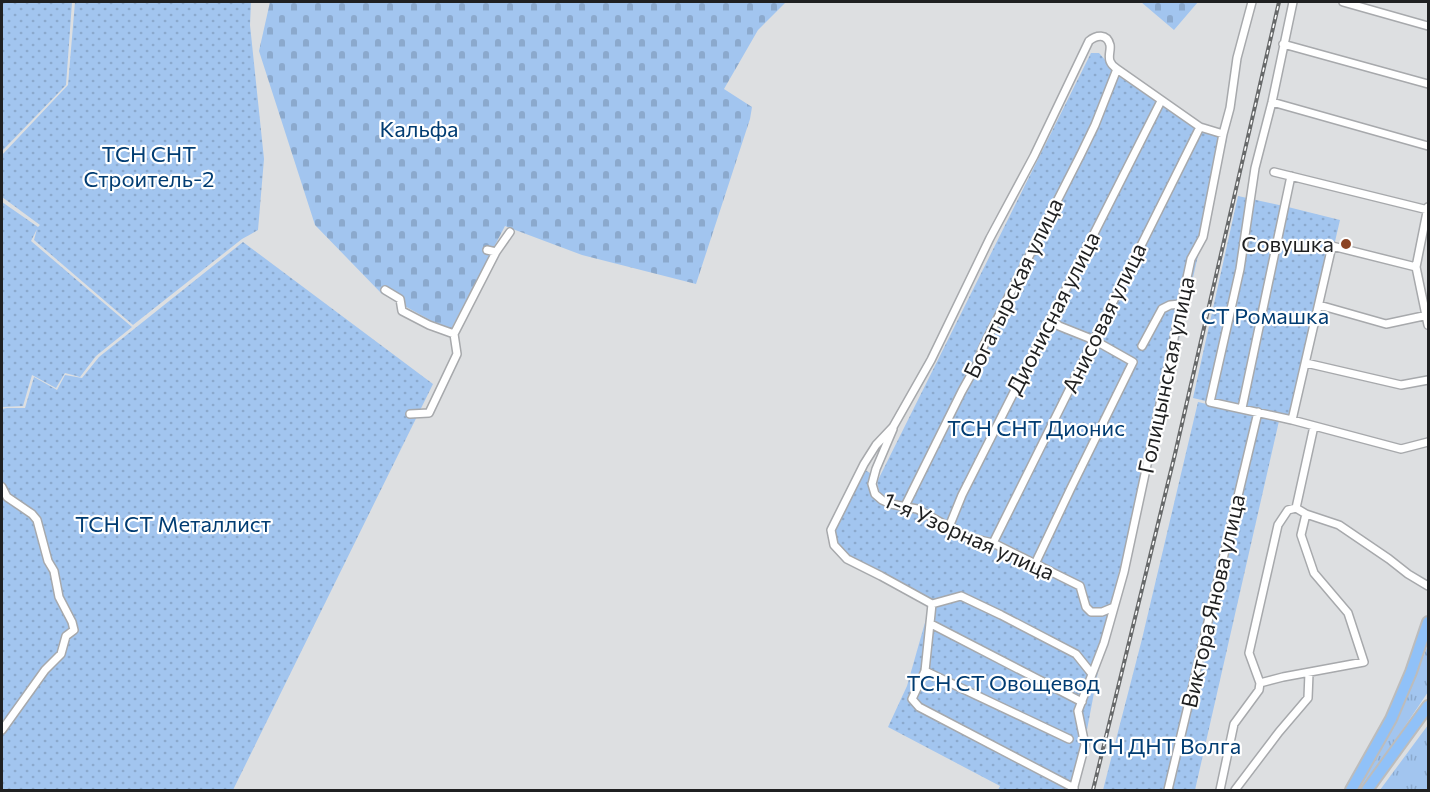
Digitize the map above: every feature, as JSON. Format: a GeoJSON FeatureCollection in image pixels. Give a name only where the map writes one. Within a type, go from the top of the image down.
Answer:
{"type":"FeatureCollection","features":[{"type":"Feature","properties":{"kind":"main road"},"geometry":{"type":"LineString","coordinates":[[1351,790],[1391,719],[1411,672],[1428,622]]}},
{"type":"Feature","properties":{"kind":"main road"},"geometry":{"type":"LineString","coordinates":[[1413,726],[1428,699]]}},
{"type":"Feature","properties":{"kind":"main road"},"geometry":{"type":"LineString","coordinates":[[1367,790],[1428,706]]}},
{"type":"Feature","properties":{"kind":"street","name":"Голицынская улица"},"geometry":{"type":"LineString","coordinates":[[1074,789],[1085,745],[1078,711],[1104,643],[1124,572],[1180,304],[1191,259],[1203,237],[1230,108],[1237,58],[1252,2]]}},
{"type":"Feature","properties":{"kind":"street"},"geometry":{"type":"LineString","coordinates":[[1293,2],[1256,168],[1240,269],[1210,402],[1292,420],[1401,449],[1428,442]]}},
{"type":"Feature","properties":{"kind":"street"},"geometry":{"type":"LineString","coordinates":[[1343,2],[1428,26]]}},
{"type":"Feature","properties":{"kind":"street"},"geometry":{"type":"LineString","coordinates":[[1092,674],[1076,654],[961,596],[932,604],[847,559],[834,545],[831,530],[864,464],[876,445],[893,426],[931,360],[1092,38],[1099,36],[1106,38],[1110,45],[1109,60],[1117,69],[1200,127],[1223,134]]}},
{"type":"Feature","properties":{"kind":"street"},"geometry":{"type":"LineString","coordinates":[[1283,44],[1428,84]]}},
{"type":"Feature","properties":{"kind":"street","name":"Богатырская улица"},"geometry":{"type":"LineString","coordinates":[[905,506],[1081,154],[1117,69]]}},
{"type":"Feature","properties":{"kind":"street","name":"Дионисная улица"},"geometry":{"type":"LineString","coordinates":[[949,527],[962,495],[1161,100]]}},
{"type":"Feature","properties":{"kind":"street"},"geometry":{"type":"LineString","coordinates":[[1272,102],[1428,146]]}},
{"type":"Feature","properties":{"kind":"street","name":"Анисовая улица"},"geometry":{"type":"LineString","coordinates":[[993,543],[1200,127]]}},
{"type":"Feature","properties":{"kind":"street"},"geometry":{"type":"LineString","coordinates":[[1274,172],[1428,208],[1416,267],[1428,325]]}},
{"type":"Feature","properties":{"kind":"street"},"geometry":{"type":"LineString","coordinates":[[1242,408],[1291,176]]}},
{"type":"Feature","properties":{"kind":"street"},"geometry":{"type":"LineString","coordinates":[[410,414],[429,413],[457,354],[454,334],[496,252],[510,232]]}},
{"type":"Feature","properties":{"kind":"street"},"geometry":{"type":"LineString","coordinates":[[1292,420],[1332,246],[1416,267]]}},
{"type":"Feature","properties":{"kind":"street"},"geometry":{"type":"LineString","coordinates":[[487,250],[496,252]]}},
{"type":"Feature","properties":{"kind":"street"},"geometry":{"type":"LineString","coordinates":[[385,290],[400,299],[402,311],[429,325],[454,334]]}},
{"type":"Feature","properties":{"kind":"street"},"geometry":{"type":"LineString","coordinates":[[1142,346],[1162,309],[1170,304],[1180,304]]}},
{"type":"Feature","properties":{"kind":"street"},"geometry":{"type":"LineString","coordinates":[[1319,305],[1386,324],[1427,315]]}},
{"type":"Feature","properties":{"kind":"street"},"geometry":{"type":"LineString","coordinates":[[1035,564],[1133,362],[1094,340],[1059,326],[1051,319]]}},
{"type":"Feature","properties":{"kind":"street"},"geometry":{"type":"LineString","coordinates":[[1306,363],[1401,385],[1428,380]]}},
{"type":"Feature","properties":{"kind":"street","name":"Виктора Янова улица"},"geometry":{"type":"LineString","coordinates":[[1168,790],[1258,412]]}},
{"type":"Feature","properties":{"kind":"street","name":"1-я Узорная улица"},"geometry":{"type":"LineString","coordinates":[[893,426],[872,484],[875,494],[882,500],[917,509],[967,537],[993,543],[1080,586],[1086,607],[1091,612],[1102,612],[1114,607]]}},
{"type":"Feature","properties":{"kind":"street"},"geometry":{"type":"LineString","coordinates":[[1296,508],[1314,426]]}},
{"type":"Feature","properties":{"kind":"street"},"geometry":{"type":"LineString","coordinates":[[2,487],[7,497],[38,520],[48,561],[54,571],[58,597],[74,630],[66,636],[61,654],[45,670],[2,730]]}},
{"type":"Feature","properties":{"kind":"street"},"geometry":{"type":"LineString","coordinates":[[1220,790],[1234,724],[1259,690],[1260,683],[1249,653],[1278,525],[1288,510],[1296,508],[1306,514],[1339,525],[1428,586]]}},
{"type":"Feature","properties":{"kind":"street"},"geometry":{"type":"LineString","coordinates":[[1260,683],[1364,662],[1348,613],[1314,573],[1301,534],[1306,514]]}},
{"type":"Feature","properties":{"kind":"street"},"geometry":{"type":"LineString","coordinates":[[932,604],[926,671],[912,699],[919,707],[1074,789]]}},
{"type":"Feature","properties":{"kind":"street"},"geometry":{"type":"LineString","coordinates":[[931,624],[1082,702]]}},
{"type":"Feature","properties":{"kind":"street"},"geometry":{"type":"LineString","coordinates":[[926,671],[1069,740]]}},
{"type":"Feature","properties":{"kind":"street"},"geometry":{"type":"LineString","coordinates":[[1235,790],[1308,698],[1309,673]]}},
{"type":"Feature","properties":{"kind":"green space"},"geometry":{"type":"Polygon","coordinates":[[[2,2],[72,2],[66,85],[2,151],[2,2]]]}},
{"type":"Feature","properties":{"kind":"green space","name":"ТСН СНТ Строитель-2"},"geometry":{"type":"Polygon","coordinates":[[[75,2],[251,2],[250,25],[264,159],[258,230],[242,239],[133,325],[34,240],[37,229],[31,241],[132,327],[96,356],[80,377],[65,373],[56,388],[32,375],[23,406],[2,407],[2,202],[38,227],[40,225],[2,197],[2,155],[68,85],[75,2]]]}},
{"type":"Feature","properties":{"kind":"green space","name":"Кальфа"},"geometry":{"type":"Polygon","coordinates":[[[270,2],[786,2],[758,30],[724,89],[752,107],[696,284],[582,255],[505,226],[450,331],[381,293],[315,225],[259,51],[270,2]]]}},
{"type":"Feature","properties":{"kind":"green space"},"geometry":{"type":"Polygon","coordinates":[[[1141,2],[1198,2],[1174,30],[1141,2]]]}},
{"type":"Feature","properties":{"kind":"green space","name":"ТСН СНТ Дионис"},"geometry":{"type":"Polygon","coordinates":[[[1091,53],[1099,53],[1120,77],[1184,120],[1218,137],[1227,139],[1163,409],[1108,613],[1089,606],[1081,582],[1002,542],[923,517],[971,536],[998,543],[1080,584],[1092,615],[1109,614],[1086,735],[1072,790],[998,790],[1000,786],[888,727],[907,686],[930,605],[839,556],[830,544],[829,529],[860,467],[876,480],[876,490],[881,497],[914,513],[880,495],[877,482],[1091,53]]]}},
{"type":"Feature","properties":{"kind":"green space","name":"СТ Ромашка"},"geometry":{"type":"Polygon","coordinates":[[[1238,196],[1340,220],[1293,422],[1193,398],[1238,196]]]}},
{"type":"Feature","properties":{"kind":"green space","name":"ТСН СТ Металлист"},"geometry":{"type":"Polygon","coordinates":[[[243,242],[433,384],[233,790],[2,790],[2,409],[25,408],[34,377],[57,390],[65,375],[82,378],[99,357],[243,242]]]}},
{"type":"Feature","properties":{"kind":"green space","name":"ТСН ДНТ Волга"},"geometry":{"type":"Polygon","coordinates":[[[1198,402],[1279,421],[1195,790],[1103,790],[1142,639],[1198,402]]]}},
{"type":"Feature","properties":{"kind":"green space"},"geometry":{"type":"Polygon","coordinates":[[[1428,645],[1428,692],[1362,790],[1359,790],[1408,695],[1428,645]]]}},
{"type":"Feature","properties":{"kind":"green space"},"geometry":{"type":"Polygon","coordinates":[[[1428,725],[1428,790],[1380,790],[1428,725]]]}},
{"type":"Feature","properties":{"kind":"railway"},"geometry":{"type":"LineString","coordinates":[[1093,790],[1175,454],[1279,2]]}},
{"type":"Feature","properties":{"kind":"place","name":"Совушка"},"geometry":{"type":"Point","coordinates":[1346,244]}},
{"type":"Feature","properties":{"kind":"park label","name":"ТСН СТ Овощевод"},"geometry":{"type":"Point","coordinates":[1003,683]}}]}
